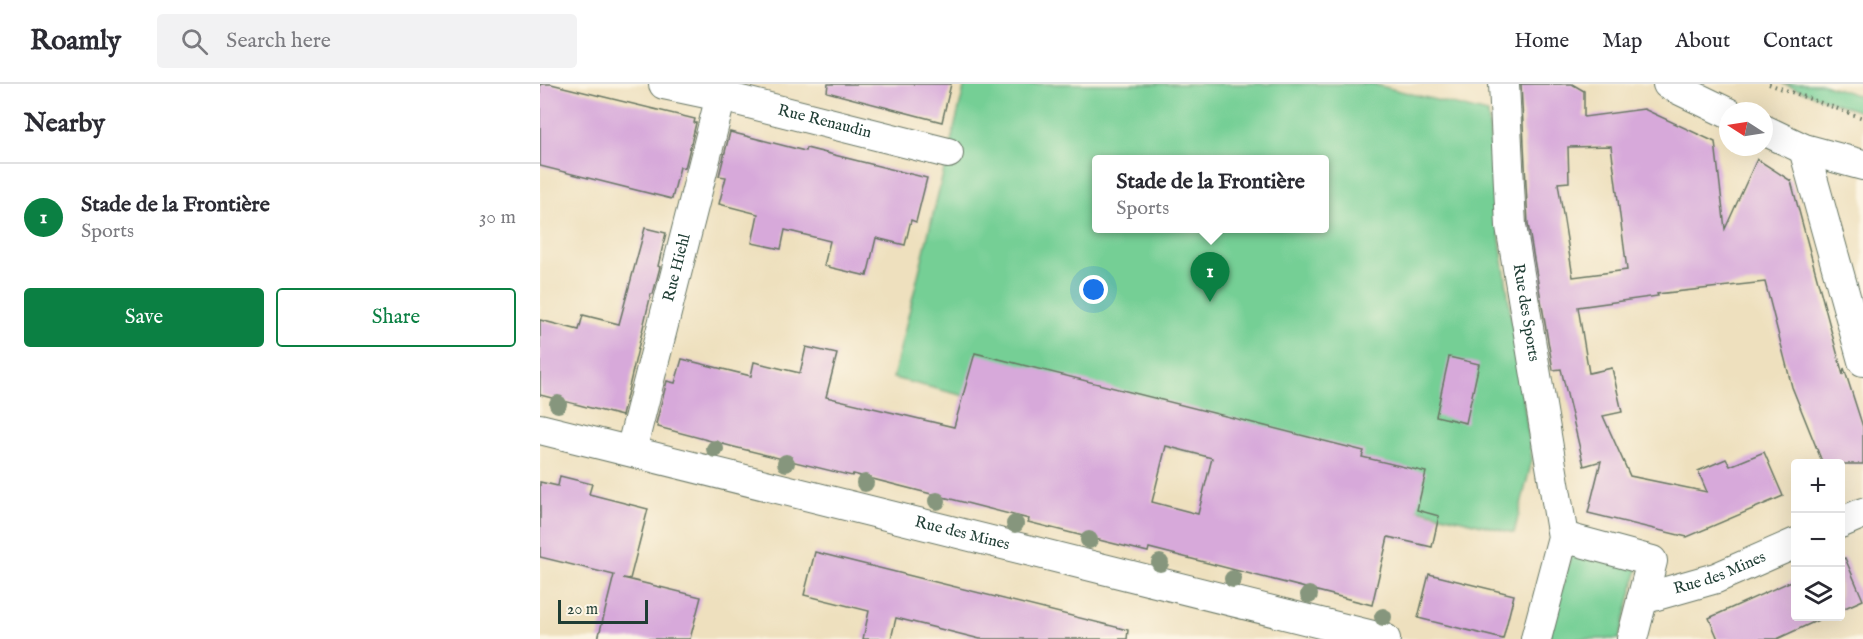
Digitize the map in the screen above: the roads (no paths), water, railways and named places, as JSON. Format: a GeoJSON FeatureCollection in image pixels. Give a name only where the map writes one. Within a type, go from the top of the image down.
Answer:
{"type":"FeatureCollection","features":[{"type":"Feature","properties":{"kind":"street","name":"Rue Renaudin"},"geometry":{"type":"LineString","coordinates":[[664,84],[723,90],[948,153]]}},
{"type":"Feature","properties":{"kind":"street","name":"Rue des Sports"},"geometry":{"type":"LineString","coordinates":[[1504,84],[1511,226],[1563,537]]}},
{"type":"Feature","properties":{"kind":"street"},"geometry":{"type":"LineString","coordinates":[[1668,84],[1719,109]]}},
{"type":"Feature","properties":{"kind":"street","name":"Rue Hiehl"},"geometry":{"type":"LineString","coordinates":[[631,451],[723,90]]}},
{"type":"Feature","properties":{"kind":"street"},"geometry":{"type":"LineString","coordinates":[[1773,134],[1804,148],[1863,165]]}},
{"type":"Feature","properties":{"kind":"street"},"geometry":{"type":"LineString","coordinates":[[1804,148],[1863,361]]}},
{"type":"Feature","properties":{"kind":"street","name":"Rue des Mines"},"geometry":{"type":"LineString","coordinates":[[540,429],[1385,639]]}},
{"type":"Feature","properties":{"kind":"street"},"geometry":{"type":"LineString","coordinates":[[1845,521],[1863,513]]}},
{"type":"Feature","properties":{"kind":"street"},"geometry":{"type":"LineString","coordinates":[[1536,639],[1563,537],[1652,561],[1632,639]]}},
{"type":"Feature","properties":{"kind":"street","name":"Rue des Mines"},"geometry":{"type":"LineString","coordinates":[[1642,599],[1716,578],[1791,545]]}},
{"type":"Feature","properties":{"kind":"place","name":"Stade de la Frontière"},"geometry":{"type":"Point","coordinates":[1210,302]}}]}
